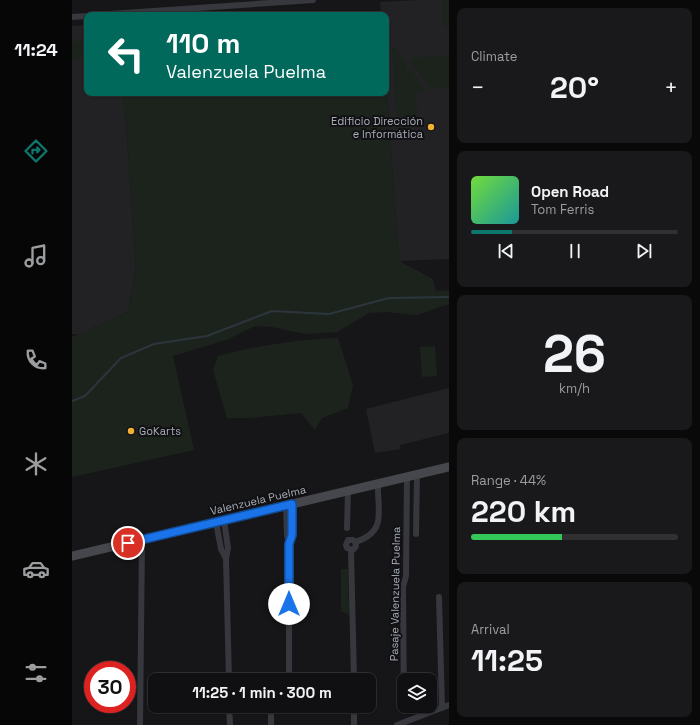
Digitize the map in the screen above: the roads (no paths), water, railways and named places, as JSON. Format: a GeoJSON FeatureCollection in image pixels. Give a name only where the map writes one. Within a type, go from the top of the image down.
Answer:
{"type":"FeatureCollection","features":[{"type":"Feature","properties":{"kind":"street"},"geometry":{"type":"LineString","coordinates":[[139,12],[313,0]]}},
{"type":"Feature","properties":{"kind":"street"},"geometry":{"type":"LineString","coordinates":[[72,17],[84,16]]}},
{"type":"Feature","properties":{"kind":"street","name":"Valenzuela Puelma"},"geometry":{"type":"LineString","coordinates":[[72,556],[449,467]]}},
{"type":"Feature","properties":{"kind":"street","name":"Pasaje Valenzuela Puelma"},"geometry":{"type":"LineString","coordinates":[[416,534],[417,474]]}},
{"type":"Feature","properties":{"kind":"street","name":"Pasaje Valenzuela Puelma"},"geometry":{"type":"LineString","coordinates":[[404,673],[403,587],[406,576],[407,477]]}},
{"type":"Feature","properties":{"kind":"street"},"geometry":{"type":"LineString","coordinates":[[354,673],[351,550],[347,548],[346,543],[351,540],[356,542],[368,538],[378,527],[378,484]]}},
{"type":"Feature","properties":{"kind":"street"},"geometry":{"type":"LineString","coordinates":[[347,528],[348,491]]}},
{"type":"Feature","properties":{"kind":"street"},"geometry":{"type":"LineString","coordinates":[[289,505],[289,673]]}},
{"type":"Feature","properties":{"kind":"street"},"geometry":{"type":"LineString","coordinates":[[220,521],[221,549],[226,560],[229,673]]}},
{"type":"Feature","properties":{"kind":"street"},"geometry":{"type":"LineString","coordinates":[[140,725],[142,540]]}},
{"type":"Feature","properties":{"kind":"street"},"geometry":{"type":"LineString","coordinates":[[439,597],[442,708]]}},
{"type":"Feature","properties":{"kind":"street"},"geometry":{"type":"LineString","coordinates":[[397,725],[449,705]]}},
{"type":"Feature","properties":{"kind":"street"},"geometry":{"type":"LineString","coordinates":[[229,713],[230,725]]}},
{"type":"Feature","properties":{"kind":"street"},"geometry":{"type":"LineString","coordinates":[[271,713],[271,725]]}},
{"type":"Feature","properties":{"kind":"street"},"geometry":{"type":"LineString","coordinates":[[354,713],[354,725]]}},
{"type":"Feature","properties":{"kind":"waterway"},"geometry":{"type":"LineString","coordinates":[[72,401],[85,396],[121,358],[154,344],[207,336],[272,311],[329,314],[389,298],[449,297]]}},
{"type":"Feature","properties":{"kind":"place","name":"Edificio Dirección e Informática"},"geometry":{"type":"Point","coordinates":[431,127]}},
{"type":"Feature","properties":{"kind":"place","name":"GoKarts"},"geometry":{"type":"Point","coordinates":[131,431]}}]}
